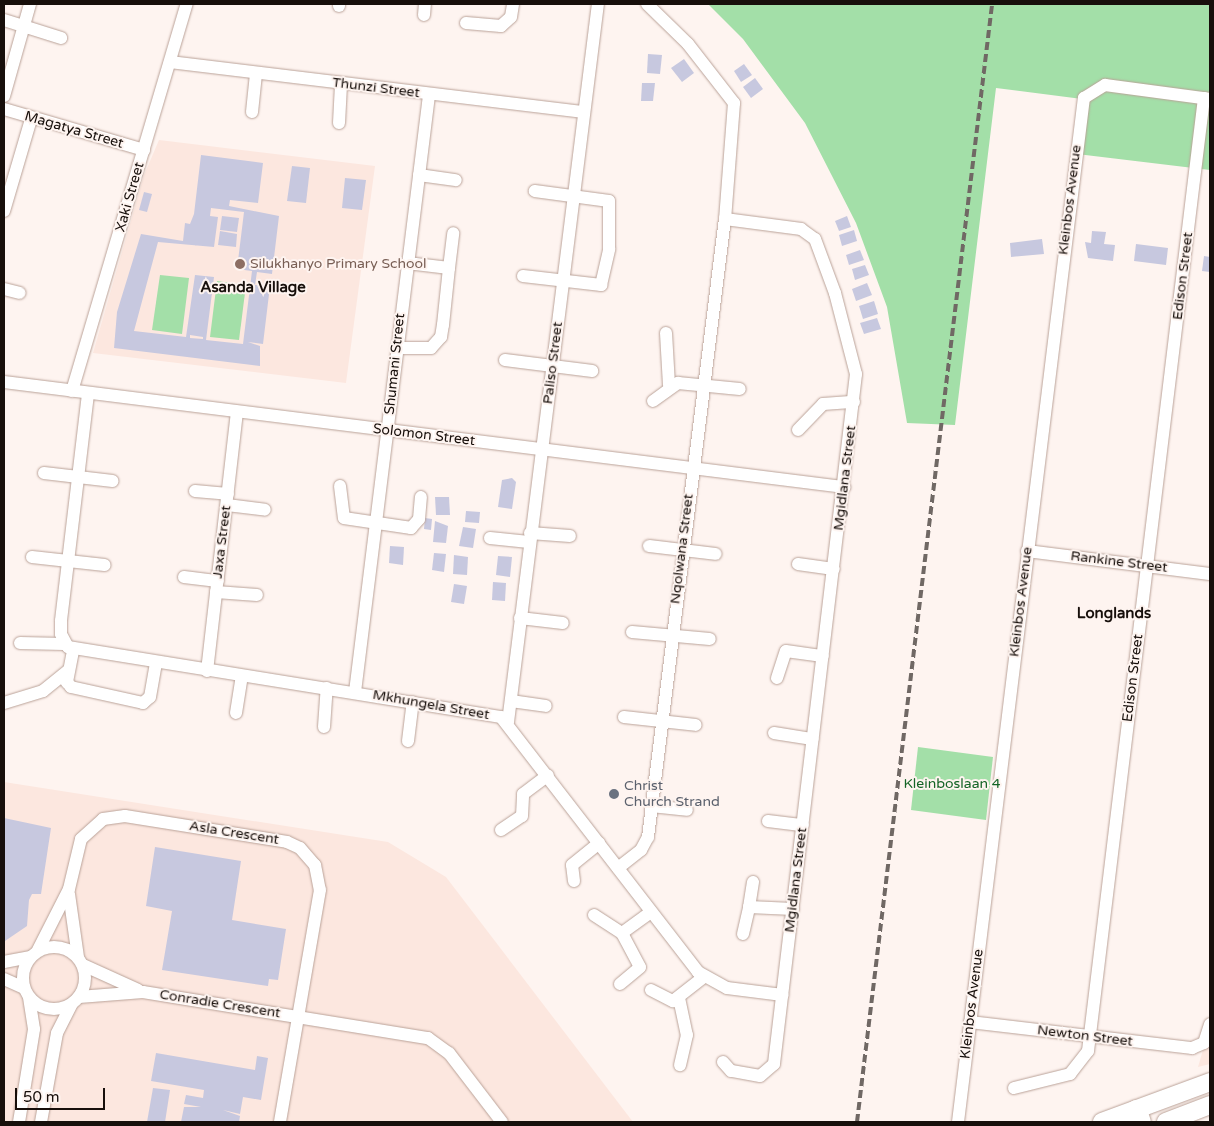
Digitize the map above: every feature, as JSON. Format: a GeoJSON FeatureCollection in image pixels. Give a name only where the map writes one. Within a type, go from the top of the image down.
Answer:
{"type":"FeatureCollection","features":[{"type":"Feature","properties":{"kind":"main road"},"geometry":{"type":"LineString","coordinates":[[1102,1122],[1138,1116],[1210,1082]]}},
{"type":"Feature","properties":{"kind":"main road"},"geometry":{"type":"LineString","coordinates":[[1166,1122],[1210,1105]]}},
{"type":"Feature","properties":{"kind":"street"},"geometry":{"type":"LineString","coordinates":[[4,96],[30,4]]}},
{"type":"Feature","properties":{"kind":"street","name":"Xaki Street"},"geometry":{"type":"LineString","coordinates":[[72,391],[187,4]]}},
{"type":"Feature","properties":{"kind":"street"},"geometry":{"type":"LineString","coordinates":[[466,24],[501,26],[511,17],[513,4]]}},
{"type":"Feature","properties":{"kind":"street","name":"Paliso Street"},"geometry":{"type":"LineString","coordinates":[[508,722],[553,366],[582,112],[598,4]]}},
{"type":"Feature","properties":{"kind":"street"},"geometry":{"type":"LineString","coordinates":[[647,4],[688,44],[734,103],[725,219]]}},
{"type":"Feature","properties":{"kind":"street"},"geometry":{"type":"LineString","coordinates":[[4,20],[61,38]]}},
{"type":"Feature","properties":{"kind":"street","name":"Thunzi Street"},"geometry":{"type":"LineString","coordinates":[[170,62],[429,95],[582,112]]}},
{"type":"Feature","properties":{"kind":"street"},"geometry":{"type":"LineString","coordinates":[[252,112],[256,73]]}},
{"type":"Feature","properties":{"kind":"street"},"geometry":{"type":"LineString","coordinates":[[339,123],[342,84]]}},
{"type":"Feature","properties":{"kind":"street","name":"Kleinbos Avenue"},"geometry":{"type":"LineString","coordinates":[[958,1122],[1084,98],[1095,88],[1105,85],[1207,98]]}},
{"type":"Feature","properties":{"kind":"street","name":"Shumani Street"},"geometry":{"type":"LineString","coordinates":[[355,692],[429,95]]}},
{"type":"Feature","properties":{"kind":"street","name":"Edison Street"},"geometry":{"type":"LineString","coordinates":[[1014,1088],[1076,1070],[1085,1059],[1090,1036],[1147,566],[1207,98]]}},
{"type":"Feature","properties":{"kind":"street","name":"Magatya Street"},"geometry":{"type":"LineString","coordinates":[[4,109],[31,119],[144,150]]}},
{"type":"Feature","properties":{"kind":"street"},"geometry":{"type":"LineString","coordinates":[[4,211],[31,119]]}},
{"type":"Feature","properties":{"kind":"street"},"geometry":{"type":"LineString","coordinates":[[419,175],[456,180]]}},
{"type":"Feature","properties":{"kind":"street"},"geometry":{"type":"LineString","coordinates":[[523,276],[562,282],[603,284],[609,250],[611,204],[535,191]]}},
{"type":"Feature","properties":{"kind":"street","name":"Nqolwana Street"},"geometry":{"type":"LineString","coordinates":[[618,868],[646,842],[725,219]]}},
{"type":"Feature","properties":{"kind":"street","name":"Mgidlana Street"},"geometry":{"type":"LineString","coordinates":[[724,1062],[731,1071],[760,1076],[774,1064],[854,402],[852,350],[815,239],[801,229],[725,219]]}},
{"type":"Feature","properties":{"kind":"street"},"geometry":{"type":"LineString","coordinates":[[397,348],[425,350],[439,340],[453,233]]}},
{"type":"Feature","properties":{"kind":"street"},"geometry":{"type":"LineString","coordinates":[[407,263],[449,268]]}},
{"type":"Feature","properties":{"kind":"street"},"geometry":{"type":"LineString","coordinates":[[4,289],[20,293]]}},
{"type":"Feature","properties":{"kind":"street"},"geometry":{"type":"LineString","coordinates":[[666,333],[669,386]]}},
{"type":"Feature","properties":{"kind":"street"},"geometry":{"type":"LineString","coordinates":[[505,360],[592,371]]}},
{"type":"Feature","properties":{"kind":"street","name":"Solomon Street"},"geometry":{"type":"LineString","coordinates":[[4,382],[88,394],[844,486]]}},
{"type":"Feature","properties":{"kind":"street"},"geometry":{"type":"LineString","coordinates":[[653,401],[669,386],[740,389]]}},
{"type":"Feature","properties":{"kind":"street"},"geometry":{"type":"LineString","coordinates":[[88,394],[61,621],[68,647],[70,687],[143,704],[150,697],[156,663]]}},
{"type":"Feature","properties":{"kind":"street"},"geometry":{"type":"LineString","coordinates":[[798,430],[823,404],[854,402]]}},
{"type":"Feature","properties":{"kind":"street","name":"Jaxa Street"},"geometry":{"type":"LineString","coordinates":[[207,671],[237,412]]}},
{"type":"Feature","properties":{"kind":"street"},"geometry":{"type":"LineString","coordinates":[[44,473],[113,481]]}},
{"type":"Feature","properties":{"kind":"street"},"geometry":{"type":"LineString","coordinates":[[340,486],[342,516],[377,522],[414,527],[421,497]]}},
{"type":"Feature","properties":{"kind":"street"},"geometry":{"type":"LineString","coordinates":[[195,491],[265,510]]}},
{"type":"Feature","properties":{"kind":"street"},"geometry":{"type":"LineString","coordinates":[[490,538],[570,536]]}},
{"type":"Feature","properties":{"kind":"street"},"geometry":{"type":"LineString","coordinates":[[649,546],[716,554]]}},
{"type":"Feature","properties":{"kind":"street","name":"Rankine Street"},"geometry":{"type":"LineString","coordinates":[[1027,552],[1210,574]]}},
{"type":"Feature","properties":{"kind":"street"},"geometry":{"type":"LineString","coordinates":[[32,557],[68,563],[105,565]]}},
{"type":"Feature","properties":{"kind":"street"},"geometry":{"type":"LineString","coordinates":[[798,564],[834,570]]}},
{"type":"Feature","properties":{"kind":"street"},"geometry":{"type":"LineString","coordinates":[[184,577],[257,595]]}},
{"type":"Feature","properties":{"kind":"street"},"geometry":{"type":"LineString","coordinates":[[520,618],[563,623]]}},
{"type":"Feature","properties":{"kind":"street"},"geometry":{"type":"LineString","coordinates":[[632,632],[710,639]]}},
{"type":"Feature","properties":{"kind":"street","name":"Mkhungela Street"},"geometry":{"type":"LineString","coordinates":[[20,643],[68,647],[207,671],[355,692],[490,715],[508,722],[651,912],[704,978],[727,988],[782,995]]}},
{"type":"Feature","properties":{"kind":"street"},"geometry":{"type":"LineString","coordinates":[[777,678],[786,651],[824,656]]}},
{"type":"Feature","properties":{"kind":"street"},"geometry":{"type":"LineString","coordinates":[[4,703],[43,691],[69,670]]}},
{"type":"Feature","properties":{"kind":"street"},"geometry":{"type":"LineString","coordinates":[[236,713],[242,676]]}},
{"type":"Feature","properties":{"kind":"street"},"geometry":{"type":"LineString","coordinates":[[324,727],[327,688]]}},
{"type":"Feature","properties":{"kind":"street"},"geometry":{"type":"LineString","coordinates":[[511,701],[546,706]]}},
{"type":"Feature","properties":{"kind":"street"},"geometry":{"type":"LineString","coordinates":[[408,741],[413,702]]}},
{"type":"Feature","properties":{"kind":"street"},"geometry":{"type":"LineString","coordinates":[[624,717],[696,725]]}},
{"type":"Feature","properties":{"kind":"street"},"geometry":{"type":"LineString","coordinates":[[774,733],[813,739]]}},
{"type":"Feature","properties":{"kind":"street"},"geometry":{"type":"LineString","coordinates":[[501,830],[522,816],[523,794],[548,775]]}},
{"type":"Feature","properties":{"kind":"street"},"geometry":{"type":"LineString","coordinates":[[651,806],[687,810]]}},
{"type":"Feature","properties":{"kind":"street","name":"Asla Crescent"},"geometry":{"type":"LineString","coordinates":[[34,954],[69,889],[81,839],[96,823],[110,817],[294,844],[311,858],[320,882],[298,1016]]}},
{"type":"Feature","properties":{"kind":"street"},"geometry":{"type":"LineString","coordinates":[[768,821],[803,825]]}},
{"type":"Feature","properties":{"kind":"street"},"geometry":{"type":"LineString","coordinates":[[574,881],[572,865],[599,842]]}},
{"type":"Feature","properties":{"kind":"street"},"geometry":{"type":"LineString","coordinates":[[744,934],[752,882]]}},
{"type":"Feature","properties":{"kind":"street","name":"Asla Crescent"},"geometry":{"type":"LineString","coordinates":[[69,889],[71,930],[81,961]]}},
{"type":"Feature","properties":{"kind":"street"},"geometry":{"type":"LineString","coordinates":[[748,907],[793,909]]}},
{"type":"Feature","properties":{"kind":"street"},"geometry":{"type":"LineString","coordinates":[[622,933],[651,912]]}},
{"type":"Feature","properties":{"kind":"street"},"geometry":{"type":"LineString","coordinates":[[594,915],[622,933],[640,967],[620,984]]}},
{"type":"Feature","properties":{"kind":"street"},"geometry":{"type":"LineString","coordinates":[[4,962],[59,946],[81,961],[85,981],[57,1033],[41,1122]]}},
{"type":"Feature","properties":{"kind":"street"},"geometry":{"type":"LineString","coordinates":[[19,1122],[34,1029],[24,966],[34,954]]}},
{"type":"Feature","properties":{"kind":"street","name":"Conradie Crescent"},"geometry":{"type":"LineString","coordinates":[[81,961],[143,992]]}},
{"type":"Feature","properties":{"kind":"street"},"geometry":{"type":"LineString","coordinates":[[4,978],[45,1008],[75,1000]]}},
{"type":"Feature","properties":{"kind":"street"},"geometry":{"type":"LineString","coordinates":[[651,990],[665,1001],[679,998],[704,978]]}},
{"type":"Feature","properties":{"kind":"street","name":"Conradie Crescent"},"geometry":{"type":"LineString","coordinates":[[75,1000],[143,992],[298,1016],[434,1041],[449,1052],[502,1122]]}},
{"type":"Feature","properties":{"kind":"street"},"geometry":{"type":"LineString","coordinates":[[679,998],[687,1035],[680,1065]]}},
{"type":"Feature","properties":{"kind":"street","name":"Conradie Crescent"},"geometry":{"type":"LineString","coordinates":[[280,1122],[298,1016]]}},
{"type":"Feature","properties":{"kind":"street","name":"Newton Street"},"geometry":{"type":"LineString","coordinates":[[970,1022],[1192,1048],[1200,1045],[1210,1024]]}},
{"type":"Feature","properties":{"kind":"shaded area","name":"Silukhanyo Primary School"},"geometry":{"type":"Polygon","coordinates":[[[159,140],[375,166],[346,383],[93,353],[144,175],[159,140]]]}},
{"type":"Feature","properties":{"kind":"shaded area"},"geometry":{"type":"Polygon","coordinates":[[[4,782],[388,842],[446,877],[633,1122],[4,1122],[4,782]]]}},
{"type":"Feature","properties":{"kind":"shaded area"},"geometry":{"type":"Polygon","coordinates":[[[1210,1024],[1210,1064],[1198,1067],[1208,1033],[1210,1024]]]}},
{"type":"Feature","properties":{"kind":"green space"},"geometry":{"type":"Polygon","coordinates":[[[708,4],[1210,4],[1210,170],[1077,154],[1082,99],[996,88],[955,425],[907,423],[887,307],[856,223],[805,123],[743,39],[708,4]]]}},
{"type":"Feature","properties":{"kind":"green space"},"geometry":{"type":"Polygon","coordinates":[[[160,275],[189,278],[182,334],[152,330],[160,275]]]}},
{"type":"Feature","properties":{"kind":"green space"},"geometry":{"type":"Polygon","coordinates":[[[217,281],[246,285],[239,340],[210,337],[217,281]]]}},
{"type":"Feature","properties":{"kind":"green space","name":"Kleinboslaan 4"},"geometry":{"type":"Polygon","coordinates":[[[918,747],[993,757],[986,820],[911,810],[918,747]]]}},
{"type":"Feature","properties":{"kind":"building"},"geometry":{"type":"Polygon","coordinates":[[[648,54],[662,55],[660,74],[647,73],[648,54]]]}},
{"type":"Feature","properties":{"kind":"building"},"geometry":{"type":"Polygon","coordinates":[[[684,59],[694,73],[682,82],[671,68],[684,59]]]}},
{"type":"Feature","properties":{"kind":"building"},"geometry":{"type":"Polygon","coordinates":[[[744,64],[752,75],[741,82],[734,71],[744,64]]]}},
{"type":"Feature","properties":{"kind":"building"},"geometry":{"type":"Polygon","coordinates":[[[755,78],[763,89],[751,98],[743,87],[755,78]]]}},
{"type":"Feature","properties":{"kind":"building"},"geometry":{"type":"Polygon","coordinates":[[[642,83],[655,83],[653,101],[641,101],[642,83]]]}},
{"type":"Feature","properties":{"kind":"building"},"geometry":{"type":"Polygon","coordinates":[[[201,155],[263,163],[258,203],[230,200],[229,206],[279,216],[272,274],[257,272],[255,285],[270,286],[263,344],[248,342],[260,346],[260,366],[114,348],[117,312],[141,234],[183,241],[185,223],[190,224],[194,214],[201,155]],[[211,208],[210,216],[218,217],[214,247],[158,242],[134,331],[186,337],[195,275],[214,277],[206,340],[243,344],[252,271],[237,269],[244,212],[211,208]],[[190,335],[190,338],[203,339],[203,337],[190,335]]]}},
{"type":"Feature","properties":{"kind":"building"},"geometry":{"type":"Polygon","coordinates":[[[292,166],[310,168],[306,203],[287,201],[292,166]]]}},
{"type":"Feature","properties":{"kind":"building"},"geometry":{"type":"Polygon","coordinates":[[[345,178],[366,180],[362,210],[342,208],[345,178]]]}},
{"type":"Feature","properties":{"kind":"building"},"geometry":{"type":"Polygon","coordinates":[[[144,192],[152,194],[147,212],[139,210],[144,192]]]}},
{"type":"Feature","properties":{"kind":"building"},"geometry":{"type":"Polygon","coordinates":[[[222,216],[239,218],[237,232],[220,230],[222,216]]]}},
{"type":"Feature","properties":{"kind":"building"},"geometry":{"type":"Polygon","coordinates":[[[847,216],[851,227],[839,231],[835,221],[847,216]]]}},
{"type":"Feature","properties":{"kind":"building"},"geometry":{"type":"Polygon","coordinates":[[[854,230],[857,241],[842,246],[839,235],[854,230]]]}},
{"type":"Feature","properties":{"kind":"building"},"geometry":{"type":"Polygon","coordinates":[[[220,231],[237,234],[236,247],[218,245],[220,231]]]}},
{"type":"Feature","properties":{"kind":"building"},"geometry":{"type":"Polygon","coordinates":[[[1092,231],[1106,232],[1104,244],[1115,245],[1113,261],[1088,258],[1085,242],[1091,243],[1092,231]]]}},
{"type":"Feature","properties":{"kind":"building"},"geometry":{"type":"Polygon","coordinates":[[[1042,239],[1044,254],[1011,257],[1010,243],[1042,239]]]}},
{"type":"Feature","properties":{"kind":"building"},"geometry":{"type":"Polygon","coordinates":[[[1136,244],[1168,248],[1166,265],[1134,261],[1136,244]]]}},
{"type":"Feature","properties":{"kind":"building"},"geometry":{"type":"Polygon","coordinates":[[[860,250],[864,260],[849,265],[846,255],[860,250]]]}},
{"type":"Feature","properties":{"kind":"building"},"geometry":{"type":"Polygon","coordinates":[[[1204,256],[1210,257],[1210,272],[1202,271],[1204,256]]]}},
{"type":"Feature","properties":{"kind":"building"},"geometry":{"type":"Polygon","coordinates":[[[865,265],[869,275],[855,280],[852,269],[865,265]]]}},
{"type":"Feature","properties":{"kind":"building"},"geometry":{"type":"Polygon","coordinates":[[[867,283],[872,295],[856,301],[852,289],[867,283]]]}},
{"type":"Feature","properties":{"kind":"building"},"geometry":{"type":"Polygon","coordinates":[[[874,301],[878,314],[863,319],[859,306],[874,301]]]}},
{"type":"Feature","properties":{"kind":"building"},"geometry":{"type":"Polygon","coordinates":[[[877,318],[881,329],[864,334],[860,323],[877,318]]]}},
{"type":"Feature","properties":{"kind":"building"},"geometry":{"type":"Polygon","coordinates":[[[512,478],[516,482],[512,509],[498,507],[502,480],[512,478]]]}},
{"type":"Feature","properties":{"kind":"building"},"geometry":{"type":"Polygon","coordinates":[[[435,497],[449,497],[450,515],[436,515],[435,497]]]}},
{"type":"Feature","properties":{"kind":"building"},"geometry":{"type":"Polygon","coordinates":[[[466,511],[480,512],[479,523],[465,522],[466,511]]]}},
{"type":"Feature","properties":{"kind":"building"},"geometry":{"type":"Polygon","coordinates":[[[425,518],[432,519],[431,530],[424,529],[425,518]]]}},
{"type":"Feature","properties":{"kind":"building"},"geometry":{"type":"Polygon","coordinates":[[[435,521],[448,526],[446,543],[433,542],[435,521]]]}},
{"type":"Feature","properties":{"kind":"building"},"geometry":{"type":"Polygon","coordinates":[[[463,527],[476,529],[473,548],[459,546],[463,527]]]}},
{"type":"Feature","properties":{"kind":"building"},"geometry":{"type":"Polygon","coordinates":[[[390,546],[404,547],[403,565],[389,563],[390,546]]]}},
{"type":"Feature","properties":{"kind":"building"},"geometry":{"type":"Polygon","coordinates":[[[434,553],[446,554],[444,572],[432,570],[434,553]]]}},
{"type":"Feature","properties":{"kind":"building"},"geometry":{"type":"Polygon","coordinates":[[[454,555],[468,557],[467,575],[453,574],[454,555]]]}},
{"type":"Feature","properties":{"kind":"building"},"geometry":{"type":"Polygon","coordinates":[[[498,556],[512,557],[510,577],[496,575],[498,556]]]}},
{"type":"Feature","properties":{"kind":"building"},"geometry":{"type":"Polygon","coordinates":[[[493,582],[506,583],[505,601],[492,600],[493,582]]]}},
{"type":"Feature","properties":{"kind":"building"},"geometry":{"type":"Polygon","coordinates":[[[454,584],[467,586],[464,604],[451,602],[454,584]]]}},
{"type":"Feature","properties":{"kind":"building"},"geometry":{"type":"Polygon","coordinates":[[[4,818],[51,828],[41,894],[32,894],[29,900],[27,926],[5,941],[4,818]]]}},
{"type":"Feature","properties":{"kind":"building"},"geometry":{"type":"Polygon","coordinates":[[[155,847],[241,861],[232,920],[286,929],[278,980],[269,979],[268,986],[162,970],[172,911],[146,906],[155,847]]]}},
{"type":"Feature","properties":{"kind":"building"},"geometry":{"type":"Polygon","coordinates":[[[156,1053],[255,1070],[257,1056],[268,1058],[261,1100],[243,1097],[240,1114],[223,1110],[240,1116],[239,1122],[181,1122],[184,1107],[201,1107],[184,1104],[186,1095],[203,1098],[204,1090],[151,1081],[156,1053]]]}},
{"type":"Feature","properties":{"kind":"building"},"geometry":{"type":"Polygon","coordinates":[[[153,1088],[170,1090],[165,1122],[147,1122],[153,1088]]]}},
{"type":"Feature","properties":{"kind":"railway"},"geometry":{"type":"LineString","coordinates":[[857,1122],[992,4]]}},
{"type":"Feature","properties":{"kind":"place","name":"Silukhanyo Primary School"},"geometry":{"type":"Point","coordinates":[240,264]}},
{"type":"Feature","properties":{"kind":"place","name":"Christ Church Strand"},"geometry":{"type":"Point","coordinates":[614,794]}},
{"type":"Feature","properties":{"kind":"district","name":"Asanda Village"},"geometry":{"type":"Point","coordinates":[253,288]}},
{"type":"Feature","properties":{"kind":"district","name":"Longlands"},"geometry":{"type":"Point","coordinates":[1114,614]}}]}
